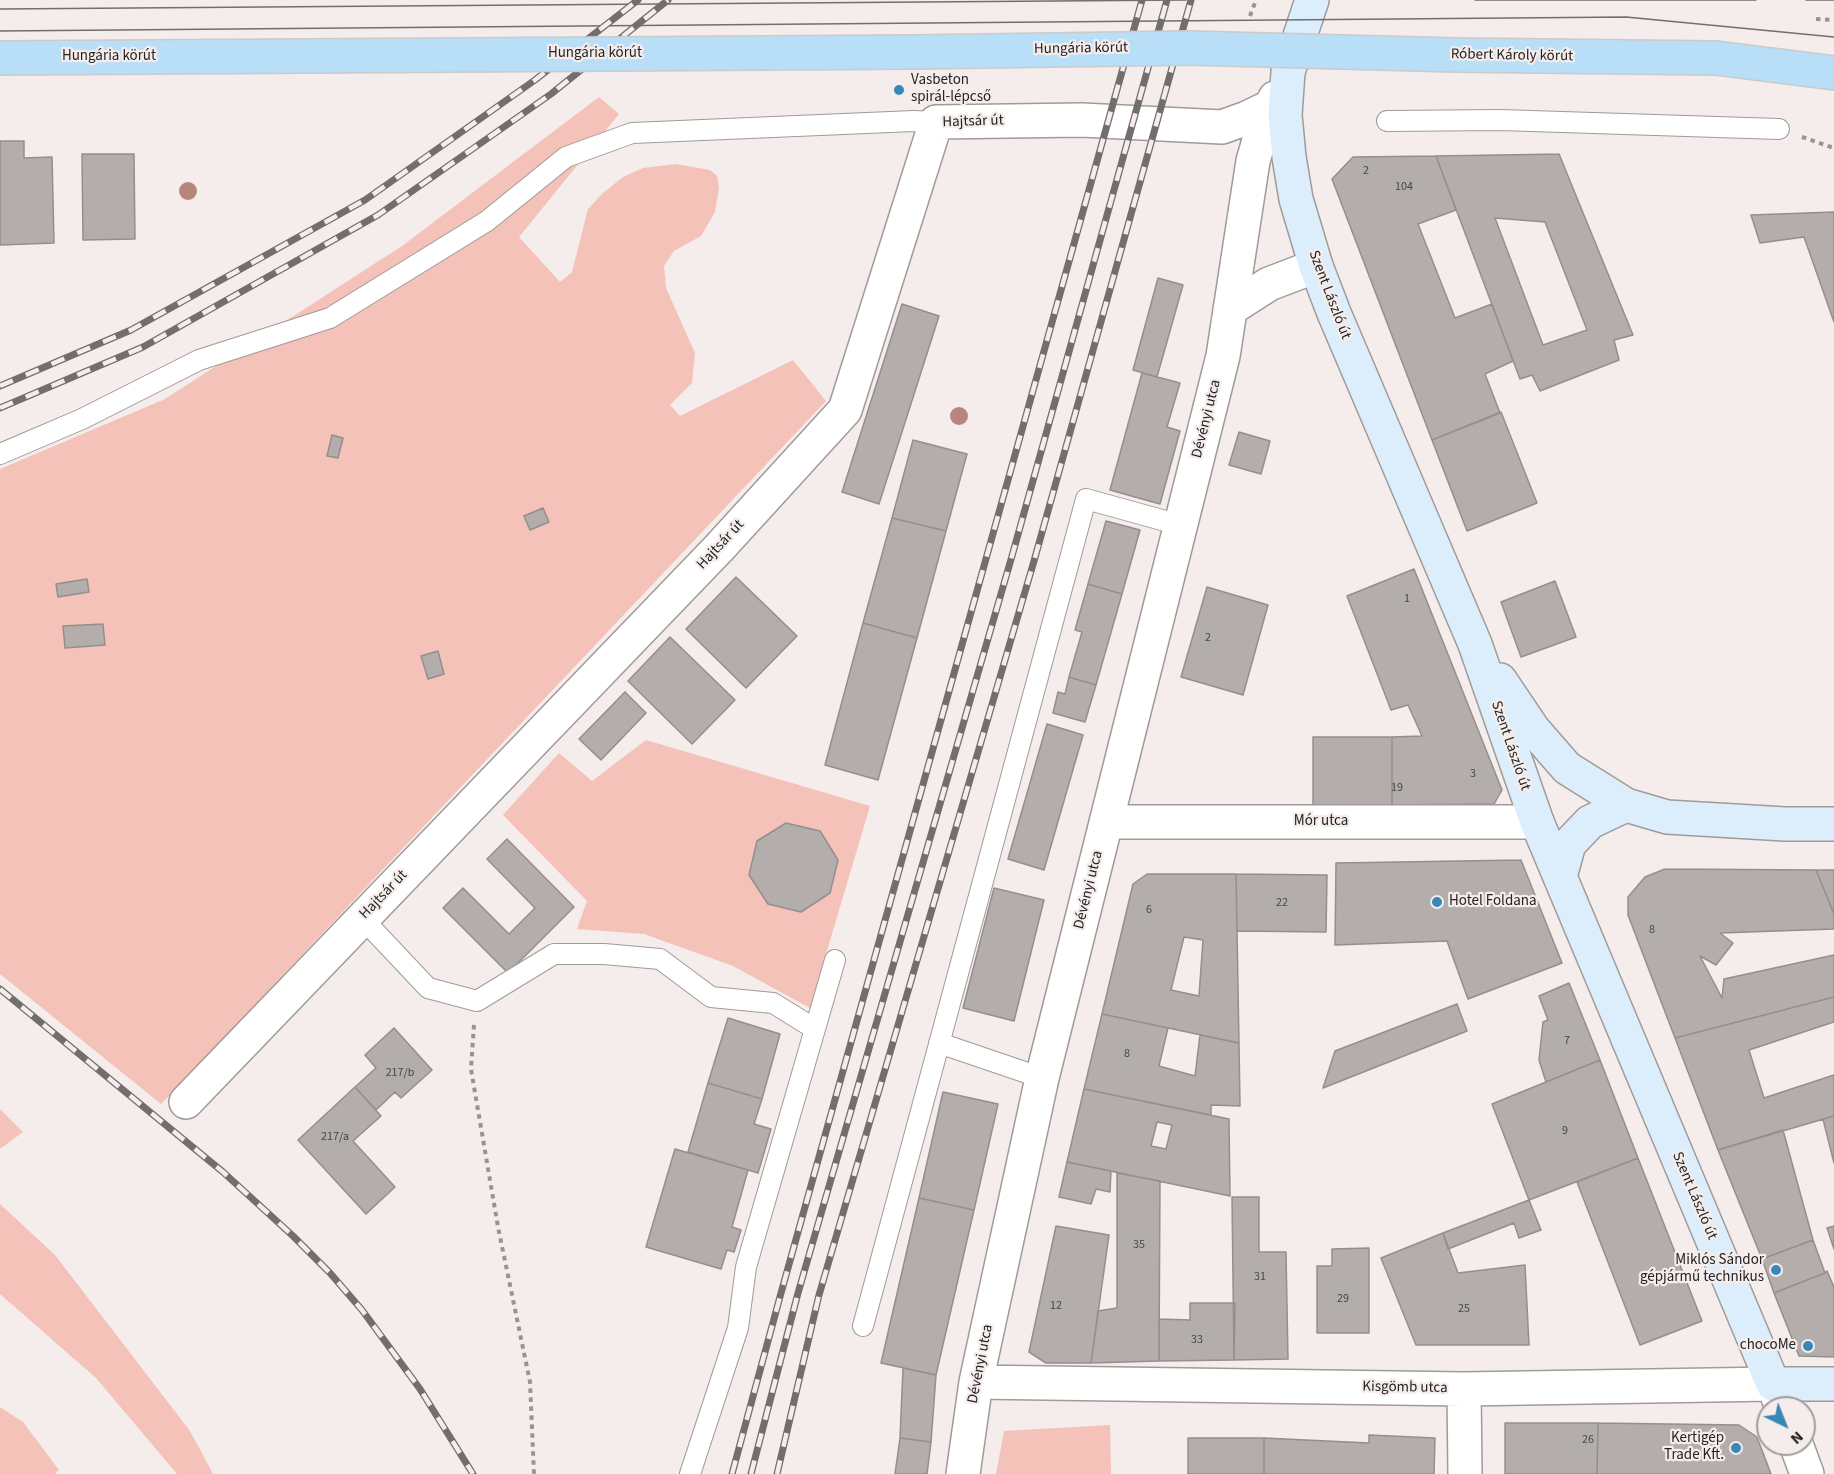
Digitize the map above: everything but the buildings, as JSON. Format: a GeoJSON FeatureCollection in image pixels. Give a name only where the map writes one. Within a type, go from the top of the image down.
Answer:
{"type":"FeatureCollection","features":[{"type":"Feature","properties":{"kind":"main road","name":"Hungária körút"},"geometry":{"type":"LineString","coordinates":[[0,58],[1189,48]]}},
{"type":"Feature","properties":{"kind":"main road","name":"Róbert Károly körút"},"geometry":{"type":"LineString","coordinates":[[1189,48],[1456,55],[1716,58],[1834,73]]}},
{"type":"Feature","properties":{"kind":"street","name":"Szent László út"},"geometry":{"type":"LineString","coordinates":[[1312,0],[1288,72],[1285,115],[1296,199],[1316,266],[1475,644],[1536,822],[1777,1396]]}},
{"type":"Feature","properties":{"kind":"street","name":"Dévényi utca"},"geometry":{"type":"LineString","coordinates":[[963,1474],[976,1382],[1042,1078],[1223,356],[1253,161],[1272,106],[1288,72]]}},
{"type":"Feature","properties":{"kind":"street","name":"Hajtsár út"},"geometry":{"type":"LineString","coordinates":[[186,1102],[719,548],[845,410],[936,122],[1082,120],[1222,127],[1272,106]]}},
{"type":"Feature","properties":{"kind":"street"},"geometry":{"type":"LineString","coordinates":[[1222,127],[1239,142],[1253,161]]}},
{"type":"Feature","properties":{"kind":"street"},"geometry":{"type":"LineString","coordinates":[[1230,309],[1269,284],[1316,266]]}},
{"type":"Feature","properties":{"kind":"street"},"geometry":{"type":"LineString","coordinates":[[1475,644],[1533,729],[1567,768],[1626,805],[1667,817],[1785,825],[1834,825]]}},
{"type":"Feature","properties":{"kind":"street"},"geometry":{"type":"LineString","coordinates":[[1560,877],[1569,844],[1590,822],[1626,805]]}},
{"type":"Feature","properties":{"kind":"street","name":"Mór utca"},"geometry":{"type":"LineString","coordinates":[[1106,822],[1536,822]]}},
{"type":"Feature","properties":{"kind":"street","name":"Kisgömb utca"},"geometry":{"type":"LineString","coordinates":[[976,1382],[1777,1396],[1834,1384]]}},
{"type":"Feature","properties":{"kind":"street"},"geometry":{"type":"LineString","coordinates":[[1464,1389],[1465,1474]]}},
{"type":"Feature","properties":{"kind":"street"},"geometry":{"type":"LineString","coordinates":[[1800,1456],[1807,1474]]}},
{"type":"Feature","properties":{"kind":"lane"},"geometry":{"type":"LineString","coordinates":[[1387,121],[1500,120],[1779,129]]}},
{"type":"Feature","properties":{"kind":"lane"},"geometry":{"type":"LineString","coordinates":[[0,454],[81,419],[199,360],[330,318],[487,221],[566,157],[632,133],[936,122]]}},
{"type":"Feature","properties":{"kind":"lane"},"geometry":{"type":"LineString","coordinates":[[863,1326],[1086,499],[1180,525]]}},
{"type":"Feature","properties":{"kind":"lane"},"geometry":{"type":"LineString","coordinates":[[362,918],[428,988],[477,1001],[554,954],[604,954],[660,959],[711,997],[773,1003],[815,1029]]}},
{"type":"Feature","properties":{"kind":"lane"},"geometry":{"type":"LineString","coordinates":[[690,1474],[738,1328],[746,1267],[835,960]]}},
{"type":"Feature","properties":{"kind":"lane"},"geometry":{"type":"LineString","coordinates":[[939,1043],[1042,1078]]}},
{"type":"Feature","properties":{"kind":"path"},"geometry":{"type":"LineString","coordinates":[[1816,19],[1834,20]]}},
{"type":"Feature","properties":{"kind":"path"},"geometry":{"type":"LineString","coordinates":[[477,1001],[471,1069],[498,1227],[530,1382],[534,1474]]}},
{"type":"Feature","properties":{"kind":"shaded area"},"geometry":{"type":"Polygon","coordinates":[[[599,97],[619,114],[519,237],[560,282],[572,272],[588,209],[623,177],[643,168],[676,164],[710,170],[717,176],[719,188],[715,212],[701,236],[674,251],[664,266],[666,288],[695,353],[692,383],[670,405],[680,416],[793,360],[826,401],[161,1104],[0,974],[0,469],[165,399],[402,246],[599,97]]]}},
{"type":"Feature","properties":{"kind":"shaded area"},"geometry":{"type":"Polygon","coordinates":[[[646,740],[870,806],[810,1008],[733,966],[644,934],[577,929],[587,901],[503,815],[559,753],[592,781],[646,740]]]}},
{"type":"Feature","properties":{"kind":"shaded area"},"geometry":{"type":"Polygon","coordinates":[[[0,1109],[23,1132],[0,1149],[0,1109]]]}},
{"type":"Feature","properties":{"kind":"shaded area"},"geometry":{"type":"Polygon","coordinates":[[[0,1204],[55,1255],[190,1431],[213,1474],[177,1474],[96,1378],[0,1294],[0,1204]]]}},
{"type":"Feature","properties":{"kind":"shaded area"},"geometry":{"type":"Polygon","coordinates":[[[0,1407],[23,1422],[59,1470],[55,1474],[0,1474],[0,1407]]]}},
{"type":"Feature","properties":{"kind":"shaded area"},"geometry":{"type":"Polygon","coordinates":[[[1110,1425],[1111,1474],[996,1474],[1004,1431],[1110,1425]]]}},
{"type":"Feature","properties":{"kind":"tram line"},"geometry":{"type":"LineString","coordinates":[[0,9],[1186,0]]}},
{"type":"Feature","properties":{"kind":"tram line"},"geometry":{"type":"LineString","coordinates":[[1475,0],[1756,0]]}},
{"type":"Feature","properties":{"kind":"tram line"},"geometry":{"type":"LineString","coordinates":[[1806,0],[1834,0]]}},
{"type":"Feature","properties":{"kind":"tram line"},"geometry":{"type":"LineString","coordinates":[[0,31],[1626,17],[1834,37]]}},
{"type":"Feature","properties":{"kind":"railway"},"geometry":{"type":"LineString","coordinates":[[0,386],[131,330],[365,200],[535,80],[638,0]]}},
{"type":"Feature","properties":{"kind":"railway"},"geometry":{"type":"LineString","coordinates":[[0,408],[143,347],[378,215],[551,94],[668,0]]}},
{"type":"Feature","properties":{"kind":"railway"},"geometry":{"type":"LineString","coordinates":[[732,1474],[1142,0]]}},
{"type":"Feature","properties":{"kind":"railway"},"geometry":{"type":"LineString","coordinates":[[751,1474],[798,1293],[1012,556],[1167,0]]}},
{"type":"Feature","properties":{"kind":"railway"},"geometry":{"type":"LineString","coordinates":[[777,1474],[819,1295],[1034,561],[1191,0]]}},
{"type":"Feature","properties":{"kind":"railway"},"geometry":{"type":"LineString","coordinates":[[0,989],[223,1172],[330,1273],[362,1310],[420,1389],[473,1474]]}},
{"type":"Feature","properties":{"kind":"place","name":"Vasbeton spirál-lépcső"},"geometry":{"type":"Point","coordinates":[899,90]}},
{"type":"Feature","properties":{"kind":"place","name":"Hotel Foldana"},"geometry":{"type":"Point","coordinates":[1437,902]}},
{"type":"Feature","properties":{"kind":"place","name":"Miklós Sándor gépjármű technikus"},"geometry":{"type":"Point","coordinates":[1776,1270]}},
{"type":"Feature","properties":{"kind":"place","name":"chocoMe"},"geometry":{"type":"Point","coordinates":[1808,1346]}},
{"type":"Feature","properties":{"kind":"place","name":"Kertigép Trade Kft."},"geometry":{"type":"Point","coordinates":[1736,1448]}}]}
